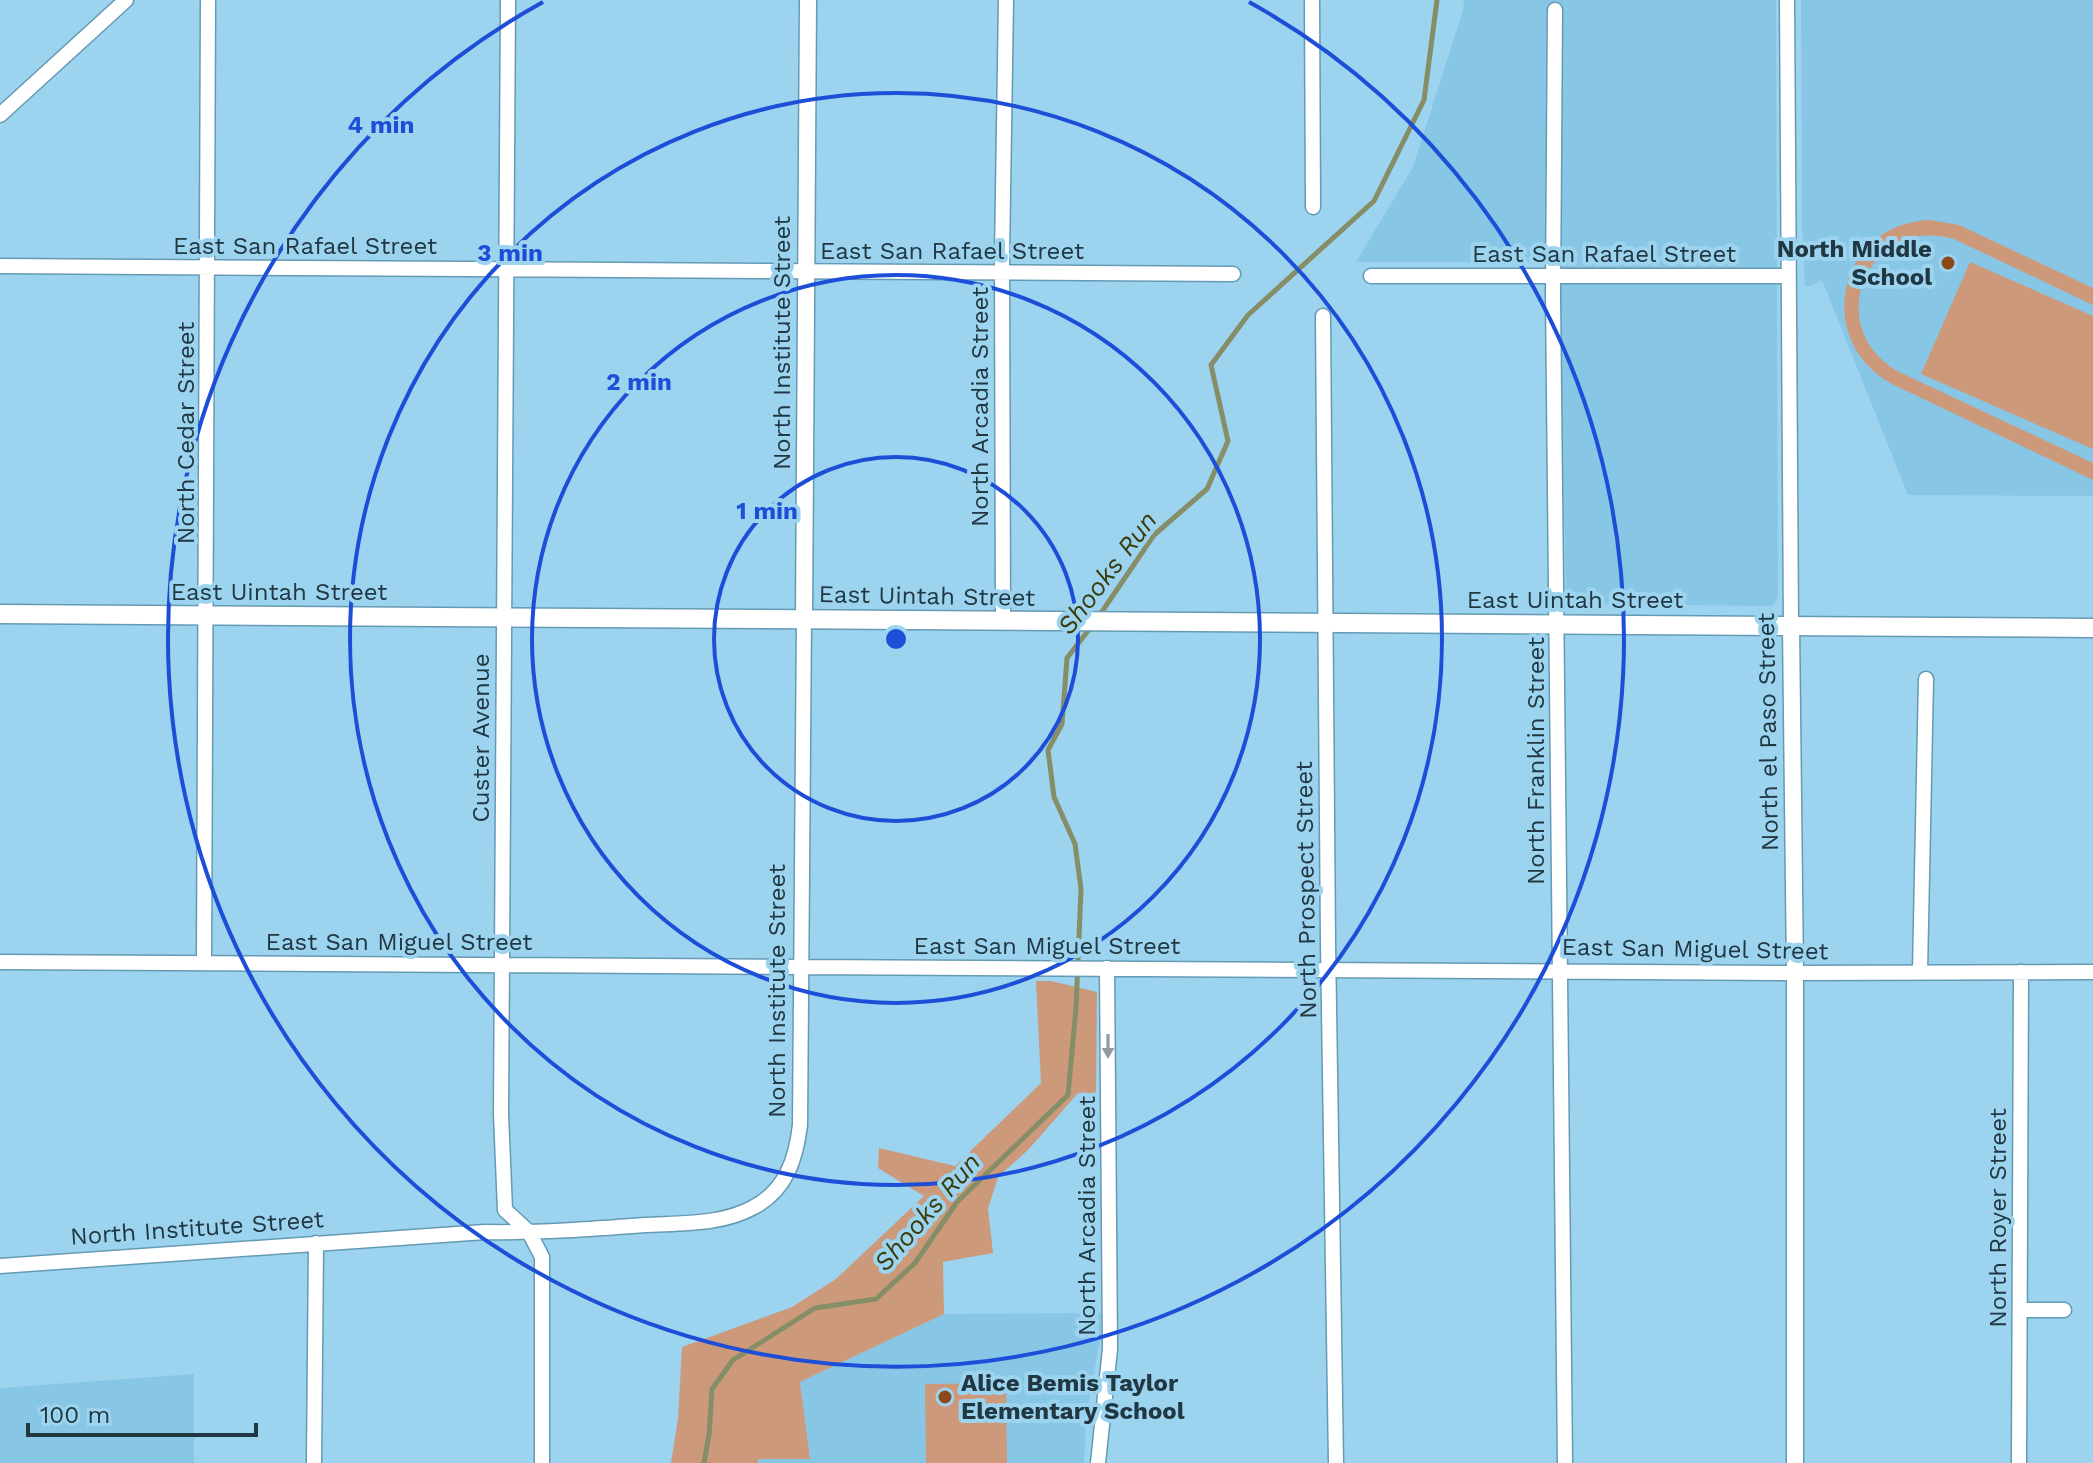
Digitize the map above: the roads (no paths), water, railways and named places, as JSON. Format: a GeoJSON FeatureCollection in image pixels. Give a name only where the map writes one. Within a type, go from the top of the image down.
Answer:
{"type":"FeatureCollection","features":[{"type":"Feature","properties":{"kind":"main road","name":"East Uintah Street"},"geometry":{"type":"LineString","coordinates":[[0,614],[2093,628]]}},
{"type":"Feature","properties":{"kind":"street"},"geometry":{"type":"LineString","coordinates":[[0,115],[126,0]]}},
{"type":"Feature","properties":{"kind":"street","name":"North Cedar Street"},"geometry":{"type":"LineString","coordinates":[[204,962],[208,0]]}},
{"type":"Feature","properties":{"kind":"street","name":"Custer Avenue"},"geometry":{"type":"LineString","coordinates":[[508,0],[501,1114],[505,1210],[529,1232],[542,1257],[542,1463]]}},
{"type":"Feature","properties":{"kind":"street","name":"North Institute Street"},"geometry":{"type":"LineString","coordinates":[[0,1266],[485,1232],[709,1221],[755,1207],[788,1174],[798,1141],[801,967],[808,0]]}},
{"type":"Feature","properties":{"kind":"street","name":"North Arcadia Street"},"geometry":{"type":"LineString","coordinates":[[1003,621],[1002,273],[1006,0]]}},
{"type":"Feature","properties":{"kind":"street"},"geometry":{"type":"LineString","coordinates":[[1312,0],[1313,207]]}},
{"type":"Feature","properties":{"kind":"street","name":"North el Paso Street"},"geometry":{"type":"LineString","coordinates":[[1787,0],[1795,973],[1795,1463]]}},
{"type":"Feature","properties":{"kind":"street","name":"North Franklin Street"},"geometry":{"type":"LineString","coordinates":[[1555,10],[1553,274],[1565,1463]]}},
{"type":"Feature","properties":{"kind":"street","name":"East San Rafael Street"},"geometry":{"type":"LineString","coordinates":[[0,266],[1233,274]]}},
{"type":"Feature","properties":{"kind":"street","name":"East San Rafael Street"},"geometry":{"type":"LineString","coordinates":[[1371,276],[1788,276]]}},
{"type":"Feature","properties":{"kind":"street","name":"North Prospect Street"},"geometry":{"type":"LineString","coordinates":[[1323,316],[1328,969],[1336,1463]]}},
{"type":"Feature","properties":{"kind":"street"},"geometry":{"type":"LineString","coordinates":[[1920,971],[1926,679]]}},
{"type":"Feature","properties":{"kind":"street","name":"East San Miguel Street"},"geometry":{"type":"LineString","coordinates":[[0,962],[1559,969],[1795,973],[2093,972]]}},
{"type":"Feature","properties":{"kind":"street","name":"North Arcadia Street"},"geometry":{"type":"LineString","coordinates":[[1098,1463],[1110,1349],[1107,968]]}},
{"type":"Feature","properties":{"kind":"street","name":"North Royer Street"},"geometry":{"type":"LineString","coordinates":[[2019,1463],[2021,972]]}},
{"type":"Feature","properties":{"kind":"street"},"geometry":{"type":"LineString","coordinates":[[314,1463],[316,1243]]}},
{"type":"Feature","properties":{"kind":"street"},"geometry":{"type":"LineString","coordinates":[[2020,1310],[2064,1310]]}},
{"type":"Feature","properties":{"kind":"waterway","name":"Shooks Run"},"geometry":{"type":"LineString","coordinates":[[1099,616],[1154,535],[1207,489],[1228,441],[1211,365],[1248,315],[1374,201],[1424,100],[1437,0]]}},
{"type":"Feature","properties":{"kind":"waterway","name":"Shooks Run"},"geometry":{"type":"LineString","coordinates":[[704,1463],[712,1389],[733,1360],[815,1308],[876,1299],[915,1263],[957,1202],[1068,1095],[1076,1008],[1081,889],[1075,844],[1054,797],[1048,750],[1062,724],[1067,658],[1091,627]]}},
{"type":"Feature","properties":{"kind":"place","name":"North Middle School"},"geometry":{"type":"Point","coordinates":[1948,263]}},
{"type":"Feature","properties":{"kind":"place","name":"Alice Bemis Taylor Elementary School"},"geometry":{"type":"Point","coordinates":[945,1397]}}]}
